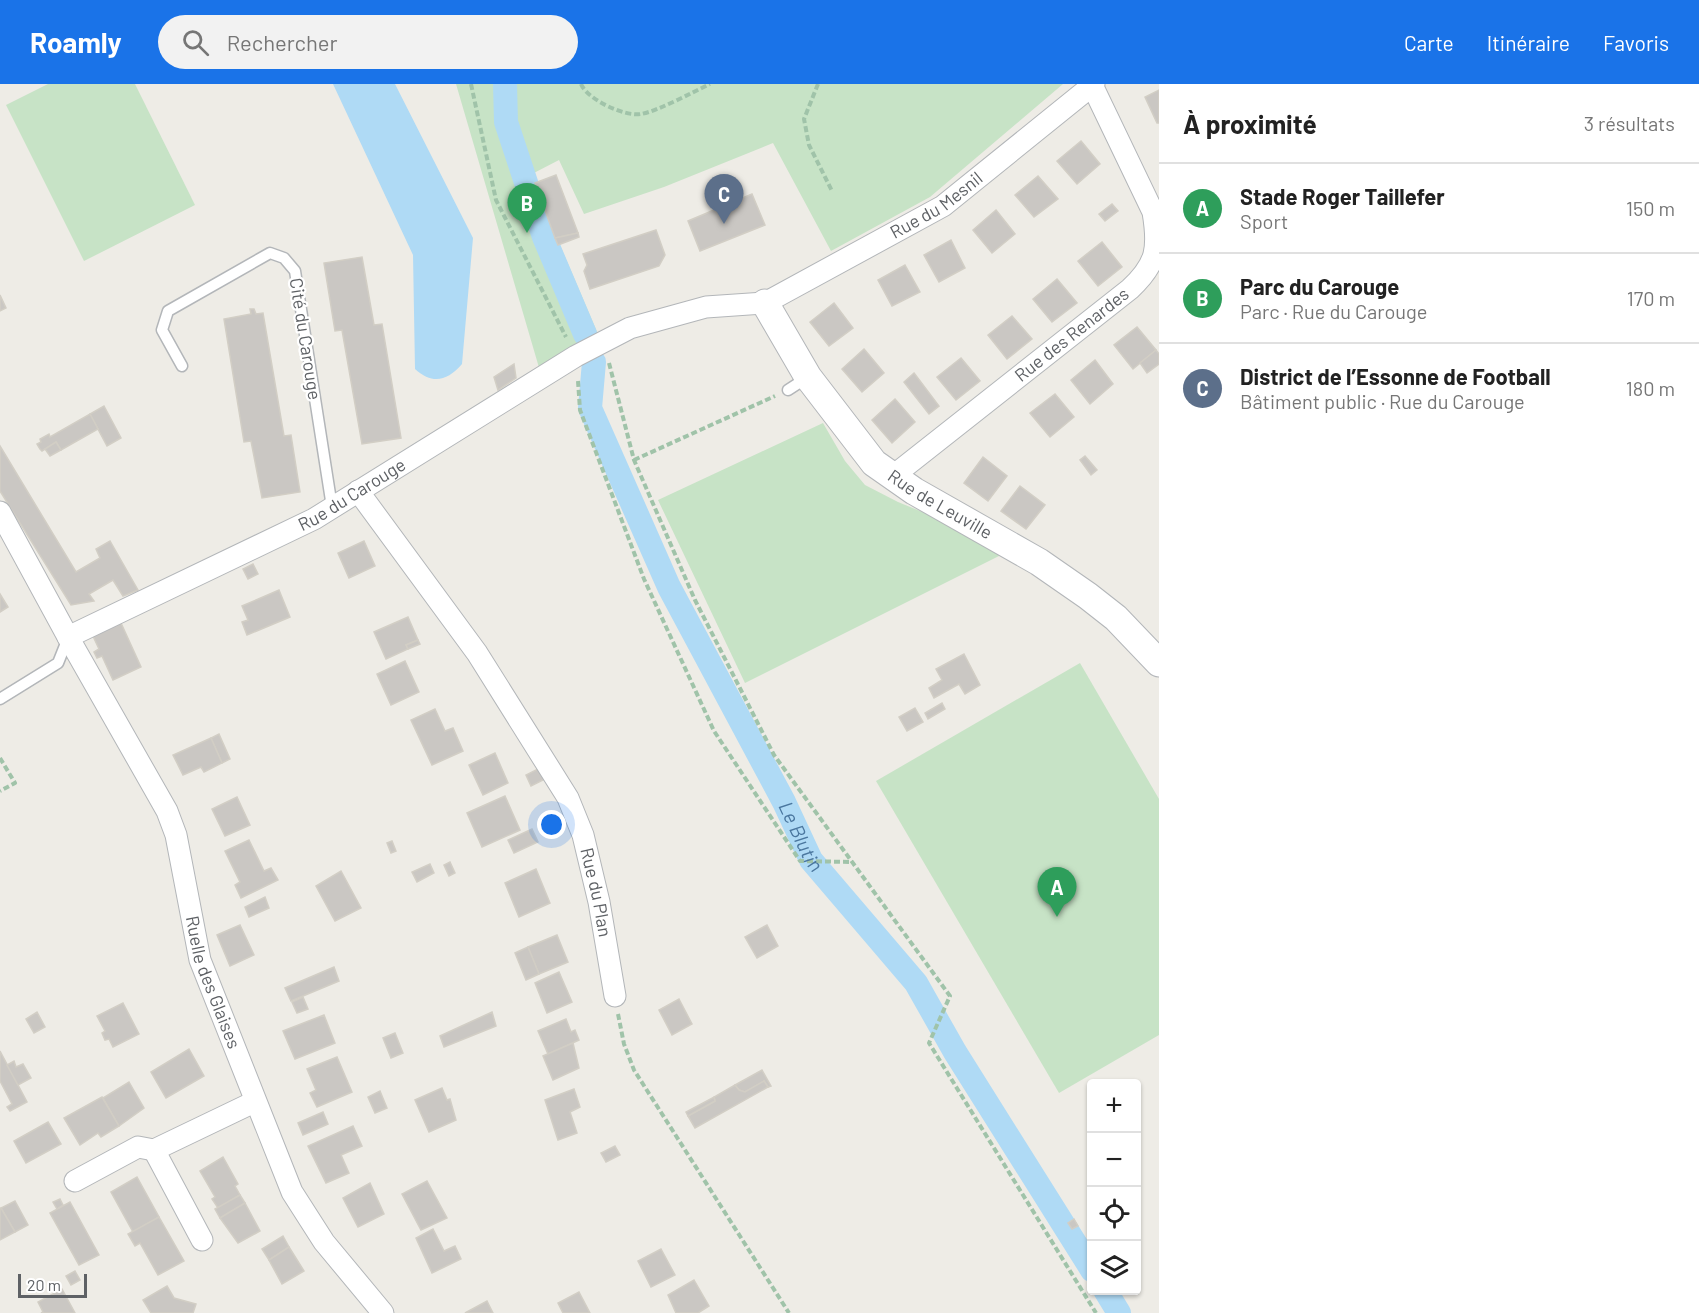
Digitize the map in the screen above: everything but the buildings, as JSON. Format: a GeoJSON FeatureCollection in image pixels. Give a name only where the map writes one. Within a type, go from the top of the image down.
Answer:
{"type":"FeatureCollection","features":[{"type":"Feature","properties":{"kind":"street","name":"Rue du Mesnil"},"geometry":{"type":"LineString","coordinates":[[765,303],[944,206],[1093,85]]}},
{"type":"Feature","properties":{"kind":"street","name":"Rue des Renardes"},"geometry":{"type":"LineString","coordinates":[[893,476],[1130,289],[1145,275],[1153,261],[1158,235],[1153,212],[1093,85]]}},
{"type":"Feature","properties":{"kind":"street","name":"Rue du Carouge"},"geometry":{"type":"LineString","coordinates":[[68,637],[273,540],[332,507],[576,356],[630,328],[706,307],[765,303]]}},
{"type":"Feature","properties":{"kind":"street","name":"Rue de Leuville"},"geometry":{"type":"LineString","coordinates":[[765,303],[798,384],[874,463],[914,491],[1039,562],[1078,589],[1116,618],[1159,663]]}},
{"type":"Feature","properties":{"kind":"street","name":"Rue du Plan"},"geometry":{"type":"LineString","coordinates":[[358,491],[477,653],[572,807],[584,835],[599,902],[615,996]]}},
{"type":"Feature","properties":{"kind":"street"},"geometry":{"type":"LineString","coordinates":[[0,512],[68,637]]}},
{"type":"Feature","properties":{"kind":"street","name":"Ruelle des Glaises"},"geometry":{"type":"LineString","coordinates":[[68,637],[167,811],[176,835],[200,960],[254,1102],[292,1192],[304,1215],[383,1313]]}},
{"type":"Feature","properties":{"kind":"street"},"geometry":{"type":"LineString","coordinates":[[75,1181],[138,1147],[153,1150],[254,1102]]}},
{"type":"Feature","properties":{"kind":"street"},"geometry":{"type":"LineString","coordinates":[[153,1150],[202,1240]]}},
{"type":"Feature","properties":{"kind":"lane","name":"Cité du Carouge"},"geometry":{"type":"LineString","coordinates":[[182,366],[162,330],[168,311],[270,253],[284,258],[295,271],[332,507]]}},
{"type":"Feature","properties":{"kind":"lane"},"geometry":{"type":"LineString","coordinates":[[0,699],[58,663],[68,637]]}},
{"type":"Feature","properties":{"kind":"path"},"geometry":{"type":"LineString","coordinates":[[471,84],[496,200],[576,356],[580,410],[644,579],[714,730],[800,861],[854,862]]}},
{"type":"Feature","properties":{"kind":"path"},"geometry":{"type":"LineString","coordinates":[[581,84],[585,93],[612,108],[640,115],[710,84]]}},
{"type":"Feature","properties":{"kind":"path"},"geometry":{"type":"LineString","coordinates":[[818,84],[804,119],[808,145],[832,191]]}},
{"type":"Feature","properties":{"kind":"path"},"geometry":{"type":"LineString","coordinates":[[603,342],[634,460],[695,600],[774,756],[951,996],[929,1043],[1096,1313]]}},
{"type":"Feature","properties":{"kind":"path"},"geometry":{"type":"LineString","coordinates":[[634,460],[798,384]]}},
{"type":"Feature","properties":{"kind":"path"},"geometry":{"type":"LineString","coordinates":[[0,758],[15,783],[0,792]]}},
{"type":"Feature","properties":{"kind":"path"},"geometry":{"type":"LineString","coordinates":[[615,996],[621,1035],[634,1070],[789,1313]]}},
{"type":"Feature","properties":{"kind":"green space"},"geometry":{"type":"Polygon","coordinates":[[[48,84],[135,84],[195,205],[84,261],[6,105],[48,84]]]}},
{"type":"Feature","properties":{"kind":"green space"},"geometry":{"type":"Polygon","coordinates":[[[456,84],[1063,84],[930,197],[831,251],[773,143],[664,187],[584,214],[559,160],[530,175],[598,334],[540,371],[456,84]]]}},
{"type":"Feature","properties":{"kind":"green space"},"geometry":{"type":"Polygon","coordinates":[[[823,423],[845,461],[865,485],[898,502],[1013,549],[745,683],[658,500],[823,423]]]}},
{"type":"Feature","properties":{"kind":"green space"},"geometry":{"type":"Polygon","coordinates":[[[1080,663],[1159,799],[1159,1035],[1059,1093],[876,781],[1080,663]]]}},
{"type":"Feature","properties":{"kind":"water"},"geometry":{"type":"Polygon","coordinates":[[[333,84],[395,84],[473,238],[462,364],[451,374],[440,379],[428,377],[415,369],[413,255],[333,84]]]}},
{"type":"Feature","properties":{"kind":"waterway","name":"Le Blutin"},"geometry":{"type":"LineString","coordinates":[[505,84],[506,122],[544,237],[585,334]]}},
{"type":"Feature","properties":{"kind":"waterway","name":"Le Blutin"},"geometry":{"type":"LineString","coordinates":[[594,362],[590,408],[669,587],[784,802],[811,860],[916,983],[955,1052],[1087,1262]]}},
{"type":"Feature","properties":{"kind":"waterway","name":"Le Blutin"},"geometry":{"type":"LineString","coordinates":[[1108,1295],[1119,1313]]}},
{"type":"Feature","properties":{"kind":"place","name":"District de l’Essonne de Football"},"geometry":{"type":"Point","coordinates":[724,224]}},
{"type":"Feature","properties":{"kind":"place","name":"Parc du Carouge"},"geometry":{"type":"Point","coordinates":[527,233]}},
{"type":"Feature","properties":{"kind":"place","name":"Stade Roger Taillefer"},"geometry":{"type":"Point","coordinates":[1057,917]}}]}
